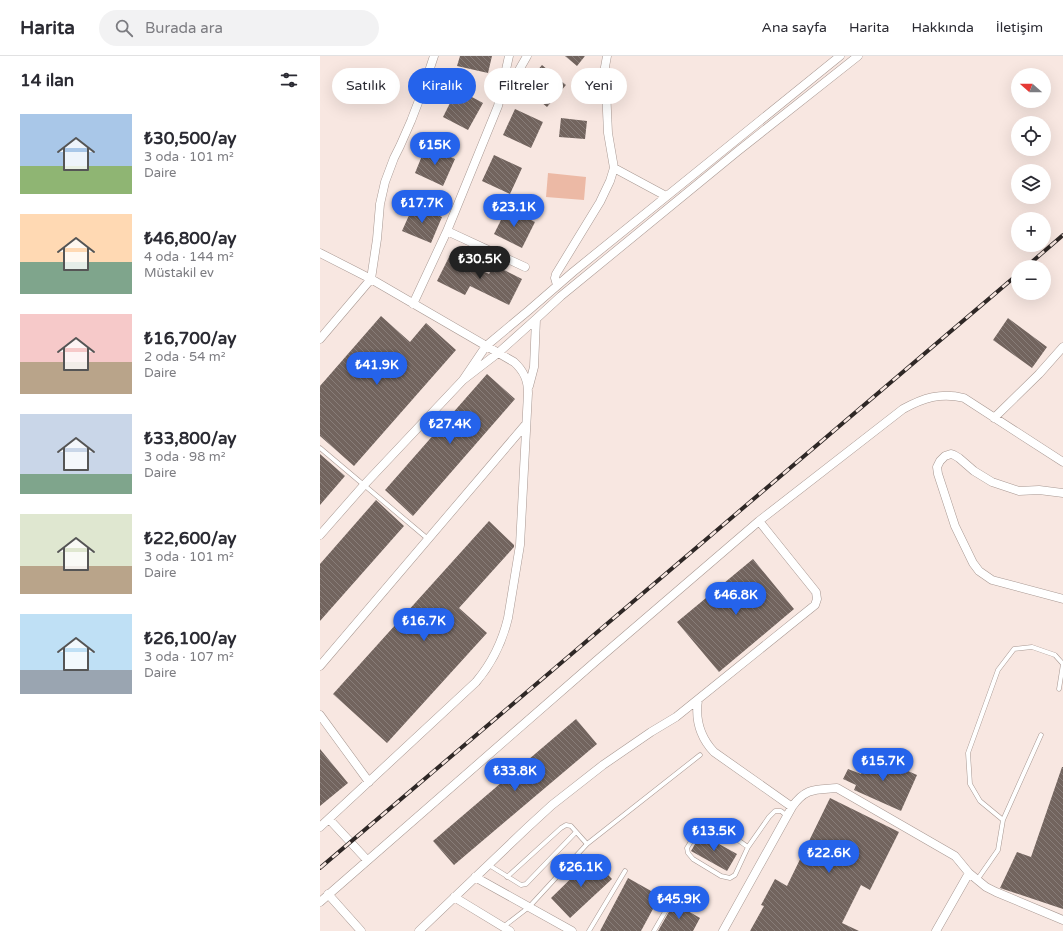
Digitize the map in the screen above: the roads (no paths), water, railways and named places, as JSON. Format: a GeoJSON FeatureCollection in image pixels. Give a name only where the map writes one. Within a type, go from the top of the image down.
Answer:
{"type":"FeatureCollection","features":[{"type":"Feature","properties":{"kind":"street"},"geometry":{"type":"LineString","coordinates":[[320,339],[371,279],[382,193],[385,182],[421,96],[434,56]]}},
{"type":"Feature","properties":{"kind":"street"},"geometry":{"type":"LineString","coordinates":[[498,106],[508,56]]}},
{"type":"Feature","properties":{"kind":"street"},"geometry":{"type":"LineString","coordinates":[[413,304],[447,231],[498,106],[528,56]]}},
{"type":"Feature","properties":{"kind":"street"},"geometry":{"type":"LineString","coordinates":[[557,285],[555,278],[556,274],[600,202],[610,181],[614,168],[608,133],[605,67],[607,56]]}},
{"type":"Feature","properties":{"kind":"street"},"geometry":{"type":"LineString","coordinates":[[463,380],[486,346],[557,285],[840,56]]}},
{"type":"Feature","properties":{"kind":"street"},"geometry":{"type":"LineString","coordinates":[[320,535],[364,485],[463,380],[498,353],[561,296],[738,151],[858,56]]}},
{"type":"Feature","properties":{"kind":"street"},"geometry":{"type":"LineString","coordinates":[[614,168],[666,196]]}},
{"type":"Feature","properties":{"kind":"street"},"geometry":{"type":"LineString","coordinates":[[447,231],[524,267]]}},
{"type":"Feature","properties":{"kind":"street"},"geometry":{"type":"LineString","coordinates":[[320,253],[371,279],[514,362],[527,380],[528,393],[520,545],[506,629],[498,650],[492,661],[476,682],[320,827]]}},
{"type":"Feature","properties":{"kind":"street"},"geometry":{"type":"LineString","coordinates":[[528,393],[534,367],[536,318]]}},
{"type":"Feature","properties":{"kind":"street"},"geometry":{"type":"LineString","coordinates":[[994,418],[1033,380],[1063,347]]}},
{"type":"Feature","properties":{"kind":"street"},"geometry":{"type":"LineString","coordinates":[[320,902],[759,521],[894,414],[912,404],[935,396],[948,395],[964,398],[1063,462]]}},
{"type":"Feature","properties":{"kind":"street"},"geometry":{"type":"LineString","coordinates":[[320,666],[526,424]]}},
{"type":"Feature","properties":{"kind":"street"},"geometry":{"type":"LineString","coordinates":[[1063,493],[1049,490],[1019,491],[1005,487],[992,482],[974,471],[960,458],[954,455],[948,455],[942,458],[937,467],[955,526],[970,559],[979,571],[992,580],[1063,599]]}},
{"type":"Feature","properties":{"kind":"street"},"geometry":{"type":"LineString","coordinates":[[419,931],[533,822],[578,785],[627,748],[676,717],[813,607],[817,602],[816,592],[759,521]]}},
{"type":"Feature","properties":{"kind":"street"},"geometry":{"type":"LineString","coordinates":[[698,700],[696,714],[699,729],[705,741],[714,752],[792,807]]}},
{"type":"Feature","properties":{"kind":"street"},"geometry":{"type":"LineString","coordinates":[[320,715],[369,782]]}},
{"type":"Feature","properties":{"kind":"street"},"geometry":{"type":"LineString","coordinates":[[723,931],[797,800],[808,792],[837,788],[955,856],[969,873],[996,892],[1063,920]]}},
{"type":"Feature","properties":{"kind":"street"},"geometry":{"type":"LineString","coordinates":[[329,819],[367,860]]}},
{"type":"Feature","properties":{"kind":"street"},"geometry":{"type":"LineString","coordinates":[[936,931],[969,873]]}},
{"type":"Feature","properties":{"kind":"street"},"geometry":{"type":"LineString","coordinates":[[475,877],[572,931]]}},
{"type":"Feature","properties":{"kind":"street"},"geometry":{"type":"LineString","coordinates":[[328,894],[361,931]]}},
{"type":"Feature","properties":{"kind":"street"},"geometry":{"type":"LineString","coordinates":[[454,897],[504,930]]}},
{"type":"Feature","properties":{"kind":"lane"},"geometry":{"type":"LineString","coordinates":[[320,448],[428,539]]}},
{"type":"Feature","properties":{"kind":"lane"},"geometry":{"type":"LineString","coordinates":[[1003,820],[980,801],[973,790],[970,784],[968,754],[998,670],[1014,649],[1032,647],[1055,655],[1063,664],[1060,689]]}},
{"type":"Feature","properties":{"kind":"lane"},"geometry":{"type":"LineString","coordinates":[[977,880],[998,850],[1003,820],[1041,735]]}},
{"type":"Feature","properties":{"kind":"lane"},"geometry":{"type":"LineString","coordinates":[[504,930],[529,907],[587,844],[700,755]]}},
{"type":"Feature","properties":{"kind":"lane"},"geometry":{"type":"LineString","coordinates":[[748,847],[718,828],[709,825],[702,827],[687,848],[688,853],[693,859],[721,876],[730,878],[735,875],[748,847],[769,817],[775,811],[781,812],[787,816]]}},
{"type":"Feature","properties":{"kind":"lane"},"geometry":{"type":"LineString","coordinates":[[507,877],[566,825],[571,826],[587,844]]}},
{"type":"Feature","properties":{"kind":"lane"},"geometry":{"type":"LineString","coordinates":[[488,865],[521,885],[526,884],[576,832]]}},
{"type":"Feature","properties":{"kind":"lane"},"geometry":{"type":"LineString","coordinates":[[589,931],[625,871]]}},
{"type":"Feature","properties":{"kind":"lane"},"geometry":{"type":"LineString","coordinates":[[654,931],[672,898]]}},
{"type":"Feature","properties":{"kind":"railway"},"geometry":{"type":"LineString","coordinates":[[1034,260],[1063,235]]}},
{"type":"Feature","properties":{"kind":"railway"},"geometry":{"type":"LineString","coordinates":[[320,868],[1011,280]]}}]}
